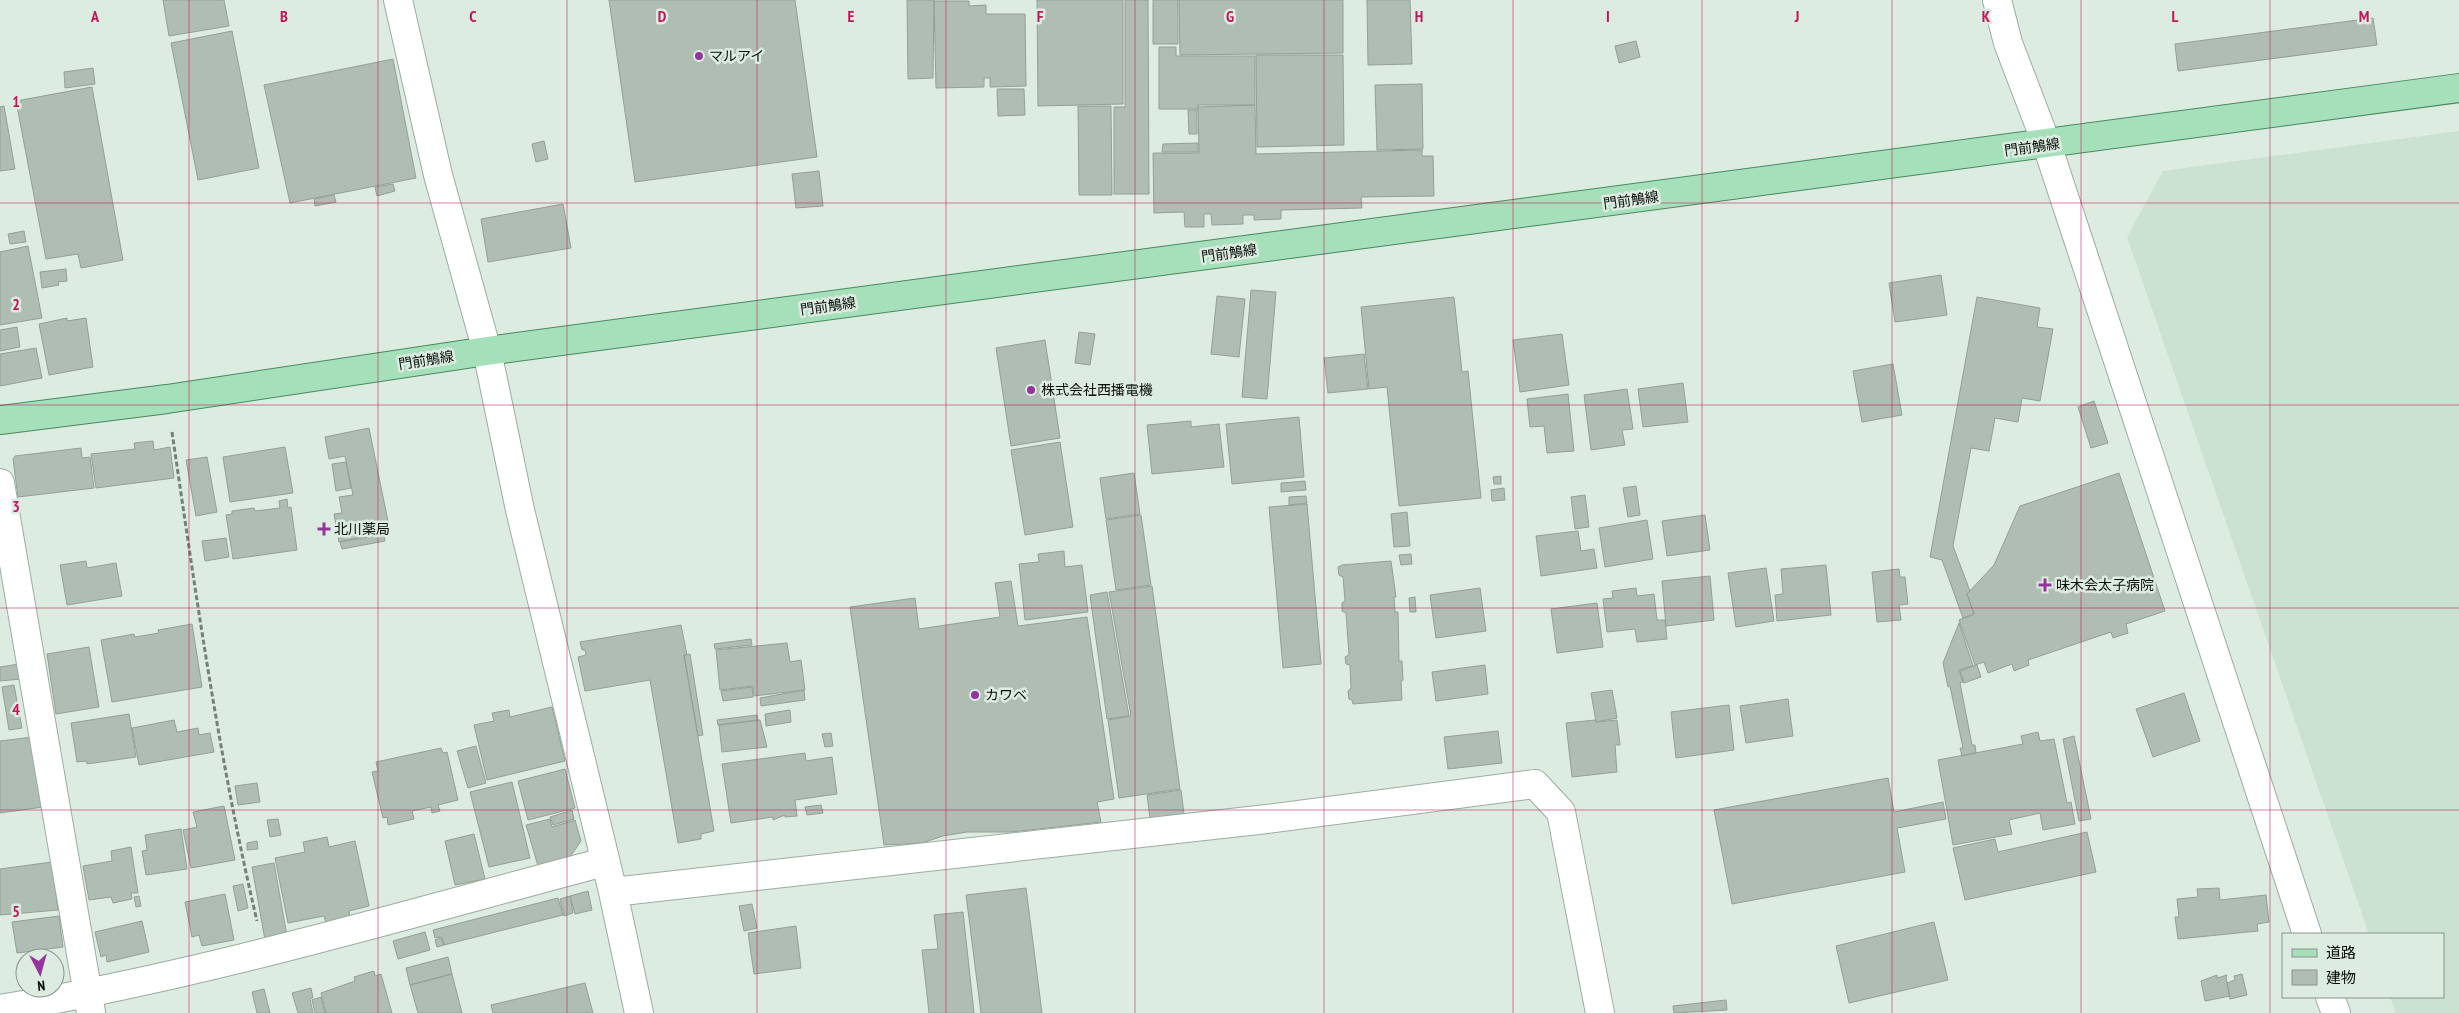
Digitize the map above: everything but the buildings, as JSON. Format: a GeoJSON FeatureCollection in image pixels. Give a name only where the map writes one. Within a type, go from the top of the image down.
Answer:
{"type":"FeatureCollection","features":[{"type":"Feature","properties":{"kind":"main road","name":"門前鵤線"},"geometry":{"type":"LineString","coordinates":[[0,420],[166,399],[487,351],[2047,145],[2459,88]]}},
{"type":"Feature","properties":{"kind":"street"},"geometry":{"type":"LineString","coordinates":[[398,0],[438,175],[487,351],[520,510],[604,862],[613,892],[639,1013]]}},
{"type":"Feature","properties":{"kind":"street"},"geometry":{"type":"LineString","coordinates":[[1997,0],[2008,44],[2047,145],[2307,933]]}},
{"type":"Feature","properties":{"kind":"street"},"geometry":{"type":"LineString","coordinates":[[0,483],[89,1004]]}},
{"type":"Feature","properties":{"kind":"street"},"geometry":{"type":"LineString","coordinates":[[613,892],[1267,819],[1535,784],[1561,812],[1600,1013]]}},
{"type":"Feature","properties":{"kind":"street"},"geometry":{"type":"LineString","coordinates":[[0,1010],[89,1004],[265,953],[604,862]]}},
{"type":"Feature","properties":{"kind":"street"},"geometry":{"type":"LineString","coordinates":[[2330,998],[2336,1013]]}},
{"type":"Feature","properties":{"kind":"path"},"geometry":{"type":"LineString","coordinates":[[166,399],[211,686],[246,872],[265,953]]}},
{"type":"Feature","properties":{"kind":"shaded area"},"geometry":{"type":"Polygon","coordinates":[[[2459,131],[2459,1013],[2396,1013],[2390,998],[2444,998],[2444,933],[2369,933],[2127,237],[2163,171],[2459,131]]]}},
{"type":"Feature","properties":{"kind":"place","name":"マルアイ"},"geometry":{"type":"Point","coordinates":[699,56]}},
{"type":"Feature","properties":{"kind":"place","name":"株式会社西播電機"},"geometry":{"type":"Point","coordinates":[1031,390]}},
{"type":"Feature","properties":{"kind":"place","name":"北川薬局"},"geometry":{"type":"Point","coordinates":[324,529]}},
{"type":"Feature","properties":{"kind":"place","name":"味木会太子病院"},"geometry":{"type":"Point","coordinates":[2045,585]}},
{"type":"Feature","properties":{"kind":"place","name":"カワベ"},"geometry":{"type":"Point","coordinates":[975,695]}}]}
